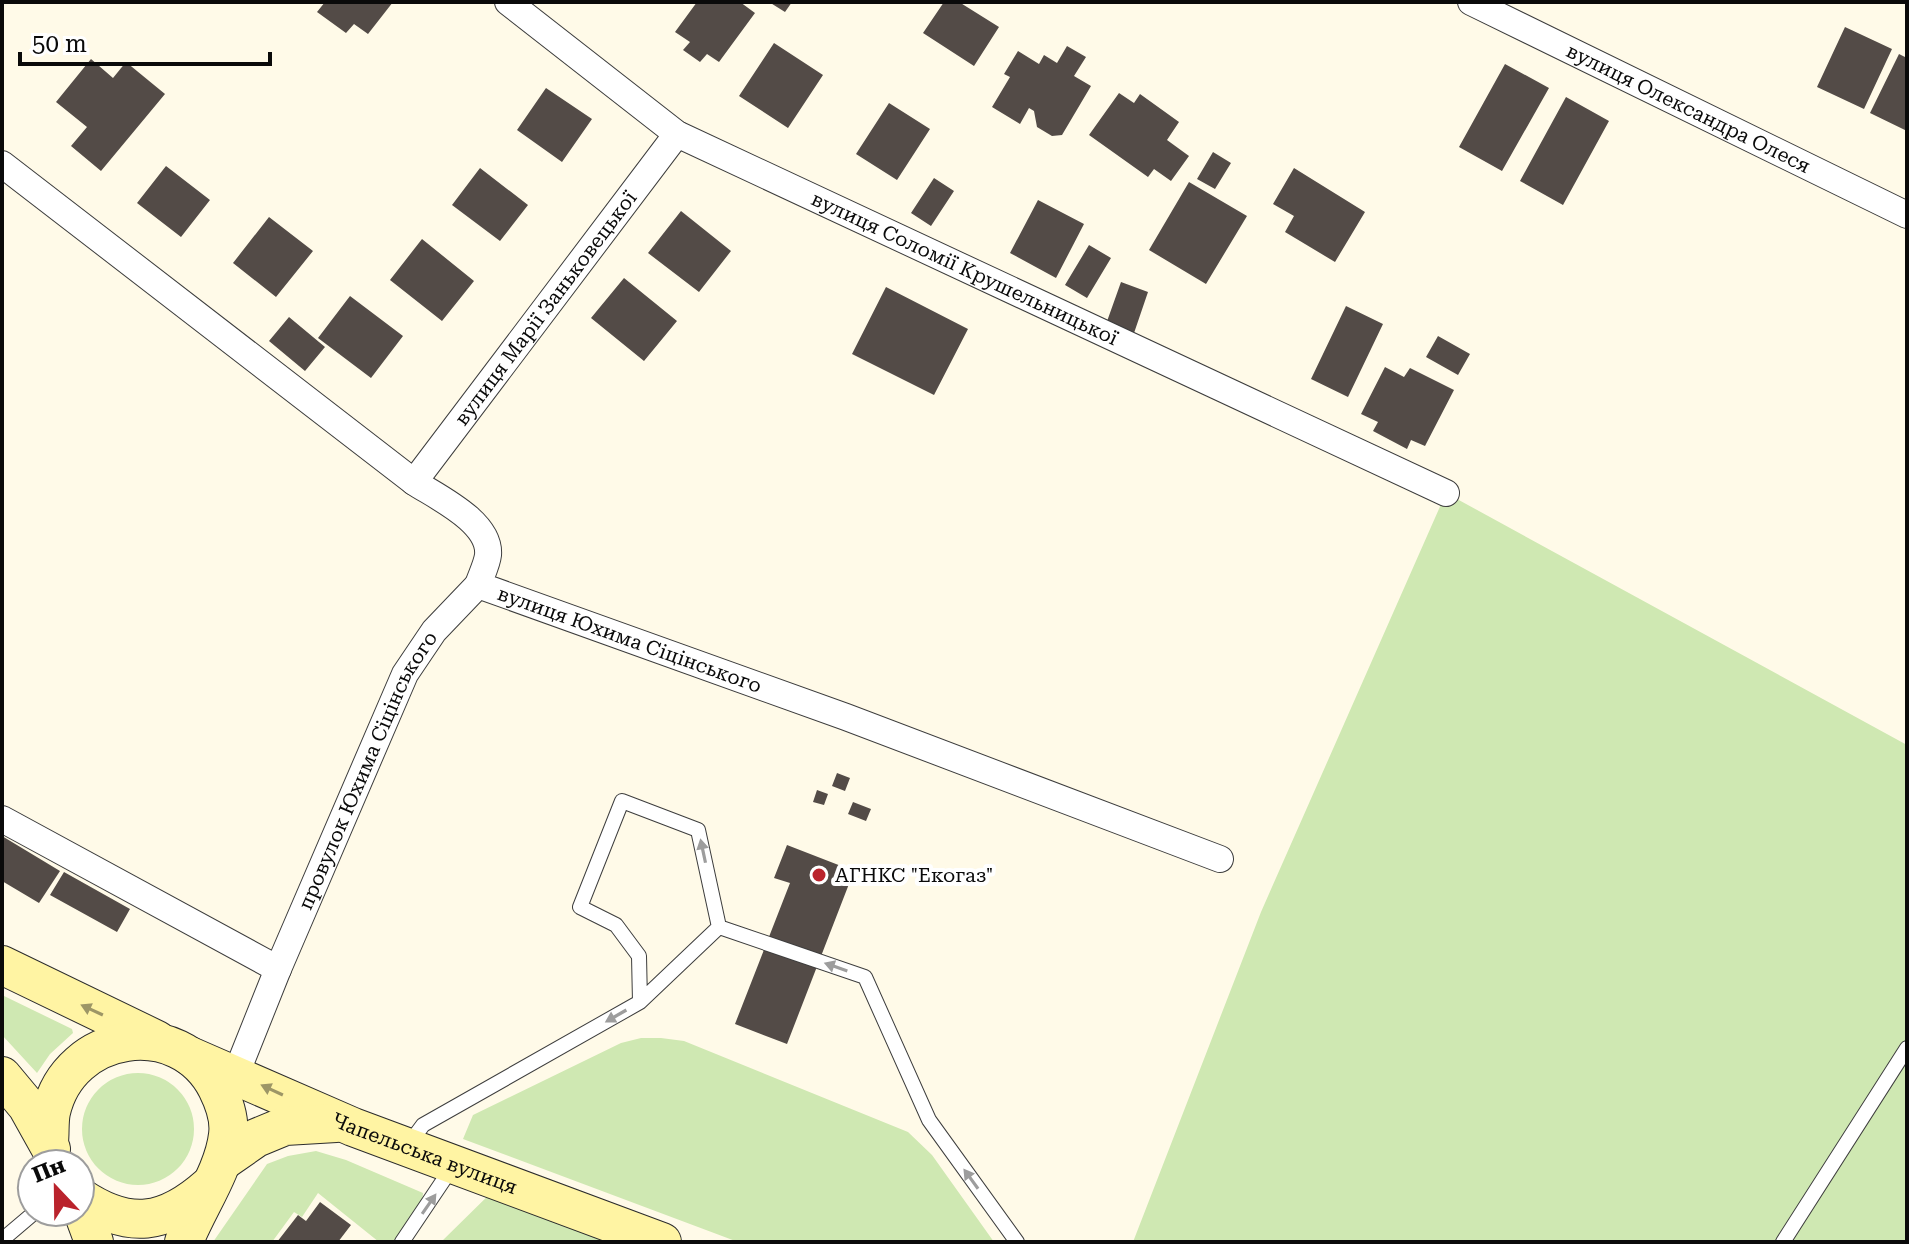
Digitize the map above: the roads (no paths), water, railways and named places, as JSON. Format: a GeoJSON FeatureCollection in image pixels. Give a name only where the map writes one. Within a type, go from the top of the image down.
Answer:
{"type":"FeatureCollection","features":[{"type":"Feature","properties":{"kind":"main road","name":"Чапельська вулиця"},"geometry":{"type":"LineString","coordinates":[[2,965],[176,1049],[343,1122],[662,1242]]}},
{"type":"Feature","properties":{"kind":"main road"},"geometry":{"type":"LineString","coordinates":[[52,1148],[50,1113],[61,1085],[79,1062],[104,1047],[133,1040],[176,1049],[211,1076],[224,1102],[229,1132],[216,1174],[184,1242]]}},
{"type":"Feature","properties":{"kind":"main road"},"geometry":{"type":"LineString","coordinates":[[2,1076],[27,1106],[49,1148]]}},
{"type":"Feature","properties":{"kind":"main road"},"geometry":{"type":"LineString","coordinates":[[96,1208],[129,1219],[159,1217],[186,1206],[256,1138],[285,1126],[343,1122]]}},
{"type":"Feature","properties":{"kind":"street","name":"вулиця Соломії Крушельницької"},"geometry":{"type":"LineString","coordinates":[[508,2],[677,134],[1446,493]]}},
{"type":"Feature","properties":{"kind":"street","name":"вулиця Олександра Олеся"},"geometry":{"type":"LineString","coordinates":[[1471,2],[1907,215]]}},
{"type":"Feature","properties":{"kind":"street","name":"вулиця Марії Заньковецької"},"geometry":{"type":"LineString","coordinates":[[414,482],[677,134]]}},
{"type":"Feature","properties":{"kind":"street","name":"вулиця Юхима Сіцінського"},"geometry":{"type":"LineString","coordinates":[[2,164],[414,482],[465,515],[482,532],[487,542],[488,555],[478,585],[846,717],[1220,859]]}},
{"type":"Feature","properties":{"kind":"street","name":"провулок Юхима Сіцінського"},"geometry":{"type":"LineString","coordinates":[[236,1074],[405,674],[429,638],[478,585]]}},
{"type":"Feature","properties":{"kind":"street"},"geometry":{"type":"LineString","coordinates":[[2,819],[278,969]]}},
{"type":"Feature","properties":{"kind":"lane"},"geometry":{"type":"LineString","coordinates":[[640,1002],[639,956],[616,925],[580,907],[622,801],[698,830],[719,927]]}},
{"type":"Feature","properties":{"kind":"lane"},"geometry":{"type":"LineString","coordinates":[[408,1147],[423,1125],[640,1002],[719,927]]}},
{"type":"Feature","properties":{"kind":"lane"},"geometry":{"type":"LineString","coordinates":[[719,927],[865,977],[929,1120],[1017,1242]]}},
{"type":"Feature","properties":{"kind":"lane"},"geometry":{"type":"LineString","coordinates":[[1783,1242],[1907,1048]]}},
{"type":"Feature","properties":{"kind":"lane"},"geometry":{"type":"LineString","coordinates":[[402,1242],[455,1164]]}},
{"type":"Feature","properties":{"kind":"place","name":"АГНКС \"Екогаз\""},"geometry":{"type":"Point","coordinates":[819,875]}}]}
